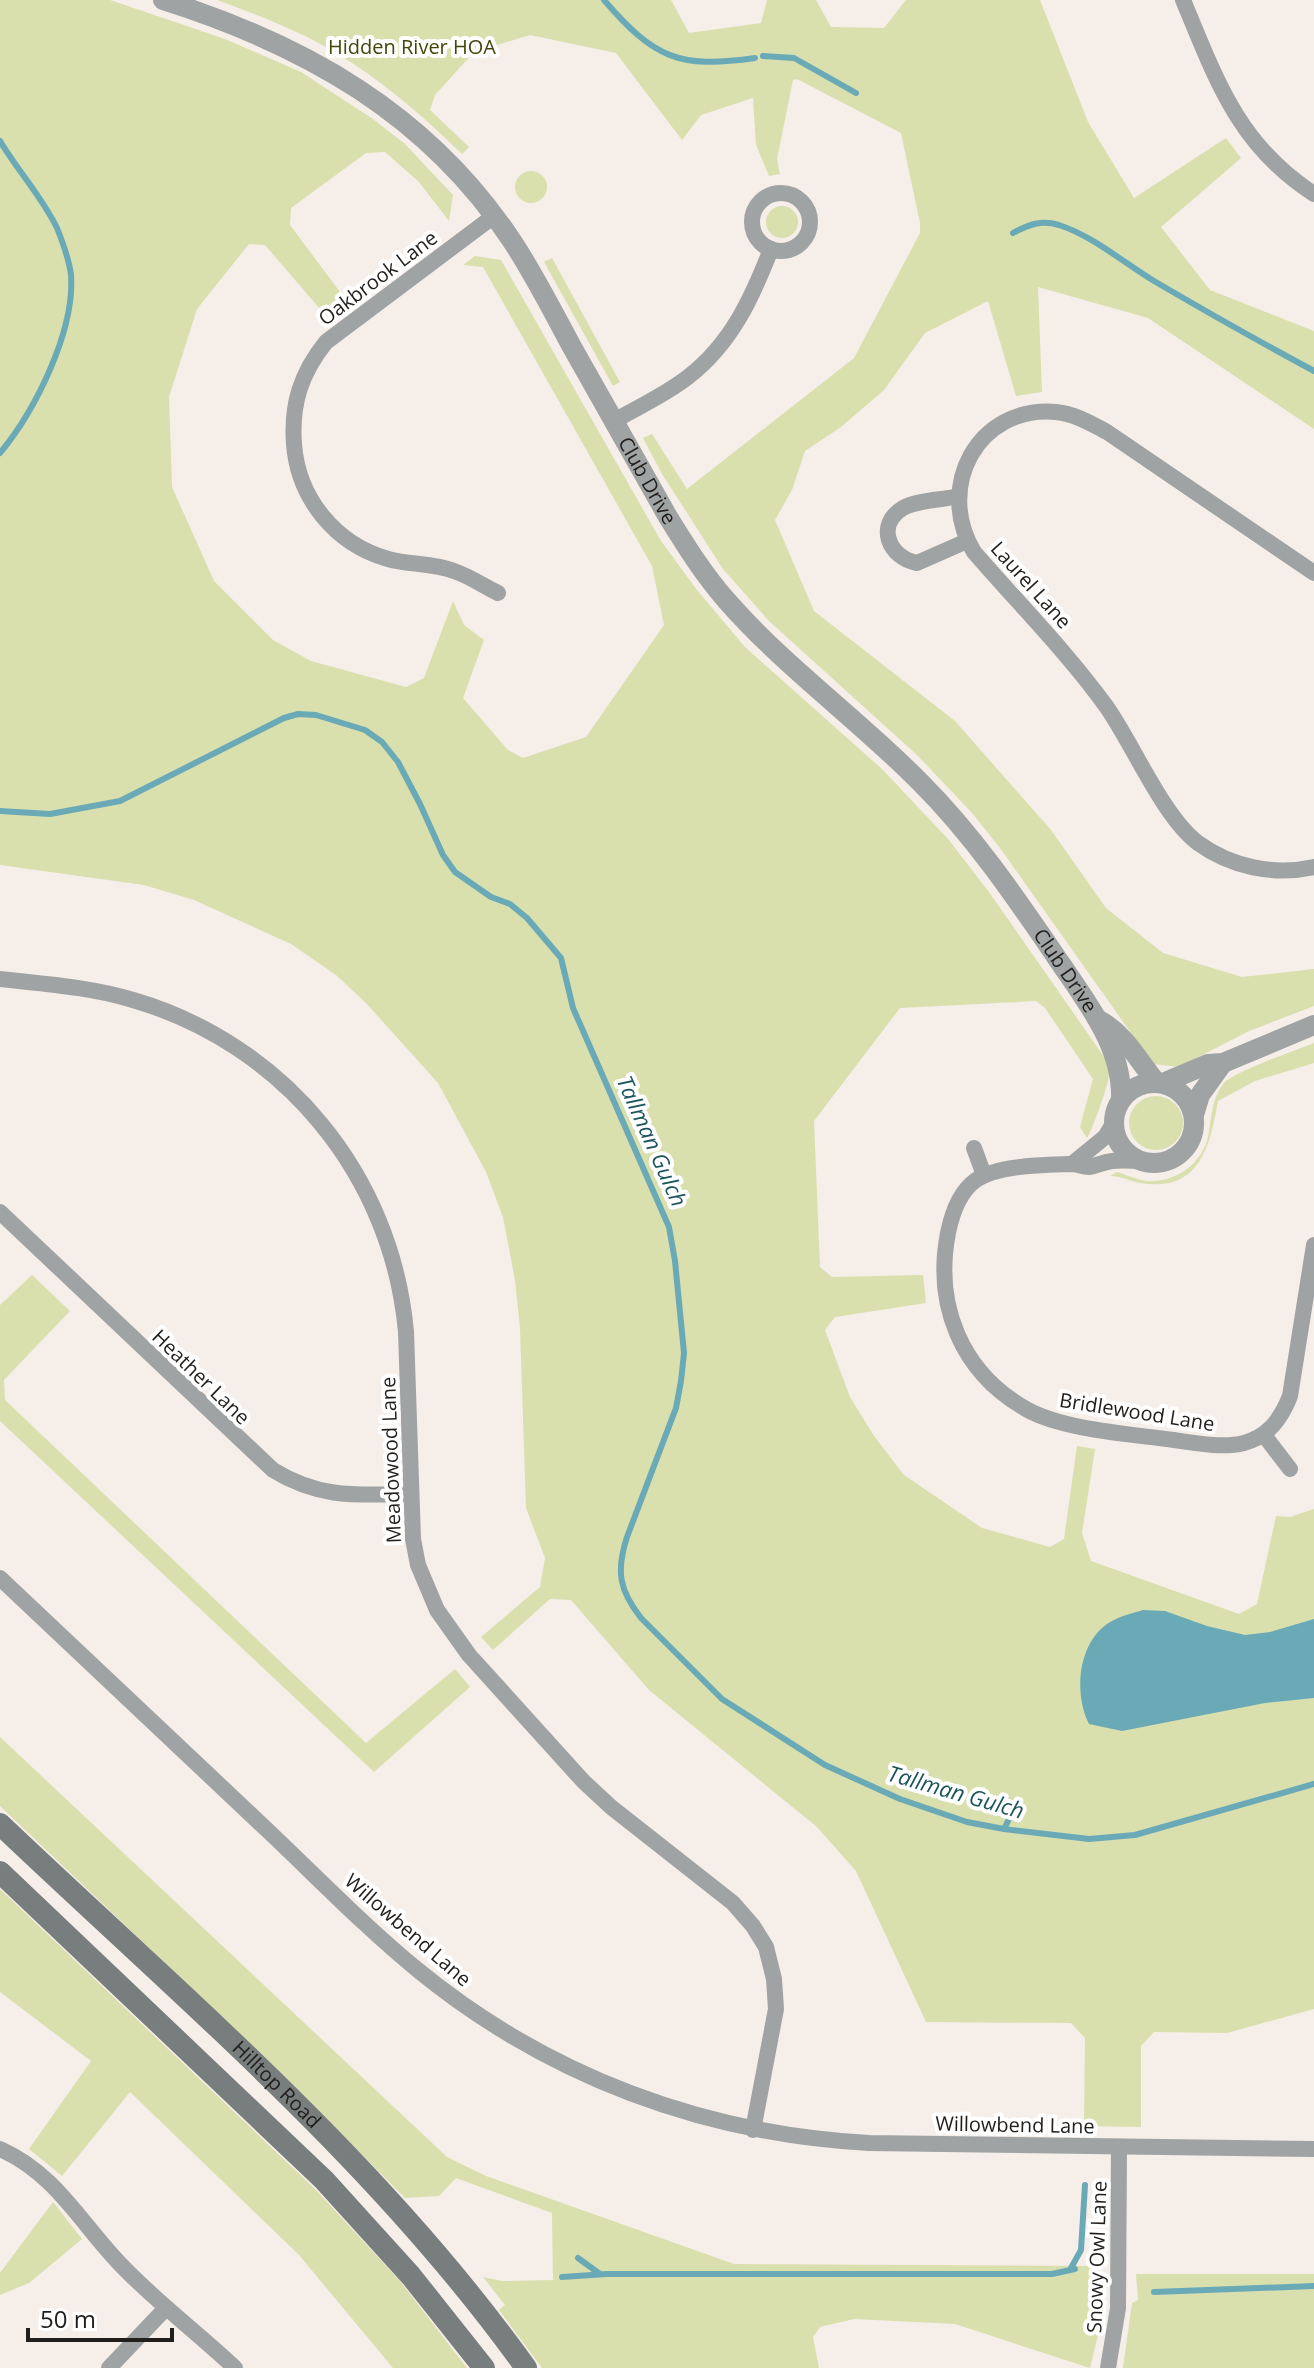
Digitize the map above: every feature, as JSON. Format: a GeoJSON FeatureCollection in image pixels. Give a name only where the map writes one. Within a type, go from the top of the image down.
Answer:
{"type":"FeatureCollection","features":[{"type":"Feature","properties":{"kind":"main road","name":"Hilltop Road"},"geometry":{"type":"LineString","coordinates":[[0,1824],[385,2192],[437,2251],[526,2368]]}},
{"type":"Feature","properties":{"kind":"main road","name":"Hilltop Road"},"geometry":{"type":"LineString","coordinates":[[0,1872],[324,2180],[411,2276],[484,2368]]}},
{"type":"Feature","properties":{"kind":"street","name":"Club Drive"},"geometry":{"type":"LineString","coordinates":[[163,0],[287,47],[350,81],[423,137],[494,216],[527,266],[668,517],[719,592],[779,655],[901,763],[956,821],[998,874],[1099,1020],[1122,1080],[1121,1100]]}},
{"type":"Feature","properties":{"kind":"street"},"geometry":{"type":"LineString","coordinates":[[1183,0],[1222,94],[1236,118],[1273,163],[1314,194]]}},
{"type":"Feature","properties":{"kind":"street","name":"Oakbrook Lane"},"geometry":{"type":"LineString","coordinates":[[494,216],[326,342],[308,367],[299,387],[293,431],[297,468],[305,491],[320,514],[342,535],[359,547],[387,559],[453,570],[498,593]]}},
{"type":"Feature","properties":{"kind":"street"},"geometry":{"type":"LineString","coordinates":[[614,421],[677,385],[715,352],[744,312],[771,249]]}},
{"type":"Feature","properties":{"kind":"street","name":"Laurel Lane"},"geometry":{"type":"LineString","coordinates":[[1314,573],[1107,432],[1070,414],[1036,412],[1019,415],[995,427],[968,459],[959,496],[960,519],[967,541],[1089,683],[1129,740],[1177,822],[1191,838],[1218,856],[1252,868],[1284,871],[1314,867]]}},
{"type":"Feature","properties":{"kind":"street"},"geometry":{"type":"LineString","coordinates":[[959,496],[910,505],[899,511],[890,523],[889,539],[901,557],[917,563],[967,541]]}},
{"type":"Feature","properties":{"kind":"street","name":"Meadowood Lane"},"geometry":{"type":"LineString","coordinates":[[0,979],[120,996],[189,1021],[223,1038],[258,1062],[297,1097],[334,1138],[373,1204],[393,1261],[402,1300],[413,1539],[421,1575],[437,1610],[469,1655],[584,1782],[733,1903],[761,1937],[771,1959],[776,2009],[753,2130]]}},
{"type":"Feature","properties":{"kind":"street","name":"Club Drive"},"geometry":{"type":"LineString","coordinates":[[1099,1020],[1114,1028],[1160,1083]]}},
{"type":"Feature","properties":{"kind":"street"},"geometry":{"type":"LineString","coordinates":[[1072,1164],[1105,1137],[1121,1100],[1136,1086],[1160,1083],[1208,1064],[1223,1063],[1314,1025]]}},
{"type":"Feature","properties":{"kind":"street"},"geometry":{"type":"LineString","coordinates":[[974,1148],[984,1175],[1008,1169],[1072,1164],[1087,1167],[1116,1160],[1161,1163],[1170,1160],[1184,1150],[1193,1134],[1200,1095],[1223,1063]]}},
{"type":"Feature","properties":{"kind":"street"},"geometry":{"type":"LineString","coordinates":[[1160,1083],[1184,1095],[1194,1115]]}},
{"type":"Feature","properties":{"kind":"street"},"geometry":{"type":"LineString","coordinates":[[1114,1122],[1116,1137],[1124,1149],[1143,1161]]}},
{"type":"Feature","properties":{"kind":"street","name":"Bridlewood Lane"},"geometry":{"type":"LineString","coordinates":[[984,1175],[967,1188],[956,1205],[946,1247],[944,1279],[950,1316],[960,1339],[977,1367],[998,1389],[1046,1418],[1132,1434],[1230,1447],[1264,1435]]}},
{"type":"Feature","properties":{"kind":"street","name":"Heather Lane"},"geometry":{"type":"LineString","coordinates":[[0,1212],[273,1470],[296,1483],[328,1493],[410,1494]]}},
{"type":"Feature","properties":{"kind":"street"},"geometry":{"type":"LineString","coordinates":[[1290,1469],[1264,1435],[1281,1417],[1290,1396],[1314,1245]]}},
{"type":"Feature","properties":{"kind":"street","name":"Willowbend Lane"},"geometry":{"type":"LineString","coordinates":[[0,1578],[394,1948],[441,1988],[514,2038],[609,2086],[696,2116],[813,2140],[1314,2149]]}},
{"type":"Feature","properties":{"kind":"street","name":"Snowy Owl Lane"},"geometry":{"type":"LineString","coordinates":[[1108,2368],[1118,2308],[1119,2147]]}},
{"type":"Feature","properties":{"kind":"street"},"geometry":{"type":"LineString","coordinates":[[0,2149],[35,2168],[50,2181],[119,2263],[235,2368]]}},
{"type":"Feature","properties":{"kind":"street"},"geometry":{"type":"LineString","coordinates":[[109,2368],[166,2308]]}},
{"type":"Feature","properties":{"kind":"green space"},"geometry":{"type":"Polygon","coordinates":[[[0,0],[110,0],[225,39],[301,72],[373,119],[405,144],[453,195],[449,221],[419,182],[385,152],[366,153],[291,208],[290,225],[346,300],[326,316],[265,245],[249,244],[197,309],[169,397],[172,487],[214,581],[273,640],[311,661],[406,687],[424,678],[453,601],[464,625],[484,640],[463,698],[508,750],[523,758],[586,737],[664,625],[652,566],[483,267],[463,265],[475,256],[501,260],[661,541],[697,590],[745,647],[882,769],[948,839],[989,892],[1107,1061],[1108,1081],[1087,1138],[1080,1127],[1093,1079],[1045,1008],[1036,1001],[900,1008],[814,1121],[820,1267],[832,1277],[923,1275],[926,1303],[835,1317],[825,1330],[850,1397],[874,1436],[904,1475],[982,1528],[1050,1547],[1064,1539],[1077,1446],[1095,1449],[1082,1533],[1091,1561],[1239,1614],[1257,1604],[1276,1516],[1290,1517],[1314,1509],[1314,2009],[1227,2033],[1154,2032],[1141,2046],[1141,2127],[1084,2126],[1085,2038],[1071,2023],[926,2022],[856,1871],[817,1827],[649,1690],[571,1600],[550,1599],[493,1650],[481,1637],[540,1587],[545,1558],[526,1508],[520,1328],[515,1280],[503,1217],[486,1172],[438,1083],[366,1003],[336,975],[291,944],[194,900],[144,885],[0,865],[0,0]]]}},
{"type":"Feature","properties":{"kind":"green space","name":"Hidden River HOA"},"geometry":{"type":"Polygon","coordinates":[[[217,0],[671,0],[689,33],[761,23],[767,0],[816,0],[831,27],[884,28],[906,0],[1040,0],[1088,122],[1134,198],[1226,138],[1241,158],[1161,227],[1210,290],[1314,331],[1314,429],[1148,318],[1038,287],[1042,392],[1016,396],[988,301],[925,333],[884,390],[841,427],[805,451],[792,490],[775,520],[814,611],[955,721],[1051,830],[1106,908],[1163,953],[1242,977],[1314,969],[1314,1006],[1249,1031],[1179,1067],[1153,1064],[973,814],[917,755],[769,621],[723,569],[662,474],[643,438],[652,434],[687,489],[854,358],[920,233],[901,133],[797,79],[793,80],[777,159],[780,174],[769,176],[756,145],[753,98],[701,115],[682,140],[616,53],[530,35],[474,52],[435,95],[430,110],[469,147],[462,154],[395,95],[336,53],[286,27],[217,0]]]}},
{"type":"Feature","properties":{"kind":"green space"},"geometry":{"type":"Polygon","coordinates":[[[531,171],[543,175],[547,187],[543,199],[531,203],[519,199],[515,187],[519,175],[531,171]]]}},
{"type":"Feature","properties":{"kind":"green space"},"geometry":{"type":"Polygon","coordinates":[[[782,206],[793,211],[798,222],[793,233],[782,238],[771,233],[766,222],[771,211],[782,206]]]}},
{"type":"Feature","properties":{"kind":"green space"},"geometry":{"type":"Polygon","coordinates":[[[552,258],[620,382],[613,386],[544,262],[552,258]]]}},
{"type":"Feature","properties":{"kind":"green space"},"geometry":{"type":"Polygon","coordinates":[[[1314,1043],[1314,1063],[1255,1081],[1218,1101],[1206,1149],[1189,1173],[1176,1181],[1160,1184],[1110,1176],[1117,1172],[1157,1181],[1186,1170],[1205,1147],[1214,1103],[1223,1084],[1251,1068],[1314,1043]]]}},
{"type":"Feature","properties":{"kind":"green space"},"geometry":{"type":"Polygon","coordinates":[[[1156,1096],[1175,1104],[1183,1123],[1175,1142],[1156,1150],[1137,1142],[1129,1123],[1137,1104],[1156,1096]]]}},
{"type":"Feature","properties":{"kind":"green space"},"geometry":{"type":"Polygon","coordinates":[[[32,1275],[70,1311],[4,1380],[5,1400],[366,1743],[455,1669],[470,1687],[374,1772],[0,1421],[0,1305],[32,1275]]]}},
{"type":"Feature","properties":{"kind":"green space"},"geometry":{"type":"Polygon","coordinates":[[[0,1737],[447,2157],[486,2176],[734,2264],[1096,2266],[1094,2301],[1101,2302],[1098,2335],[1090,2368],[955,2324],[854,2319],[820,2327],[813,2337],[819,2368],[542,2368],[499,2310],[505,2305],[483,2277],[502,2281],[553,2280],[552,2213],[456,2178],[439,2196],[405,2198],[292,2084],[0,1806],[0,1737]]]}},
{"type":"Feature","properties":{"kind":"green space"},"geometry":{"type":"Polygon","coordinates":[[[0,1889],[315,2189],[400,2281],[467,2368],[393,2368],[299,2255],[130,2092],[62,2176],[29,2149],[91,2061],[0,1992],[0,1889]]]}},
{"type":"Feature","properties":{"kind":"green space"},"geometry":{"type":"Polygon","coordinates":[[[53,2202],[82,2239],[29,2283],[0,2295],[0,2273],[53,2202]]]}},
{"type":"Feature","properties":{"kind":"green space"},"geometry":{"type":"Polygon","coordinates":[[[1136,2274],[1314,2274],[1314,2368],[1123,2368],[1132,2303],[1138,2300],[1136,2274]]]}},
{"type":"Feature","properties":{"kind":"water"},"geometry":{"type":"Polygon","coordinates":[[[1143,1610],[1165,1611],[1245,1635],[1270,1632],[1314,1619],[1314,1698],[1265,1703],[1122,1731],[1089,1724],[1080,1683],[1092,1640],[1116,1619],[1143,1610]]]}},
{"type":"Feature","properties":{"kind":"waterway"},"geometry":{"type":"LineString","coordinates":[[604,0],[638,35],[669,55],[706,62],[755,58]]}},
{"type":"Feature","properties":{"kind":"waterway"},"geometry":{"type":"LineString","coordinates":[[763,56],[794,58],[856,93]]}},
{"type":"Feature","properties":{"kind":"waterway","name":"Tallman Gulch"},"geometry":{"type":"LineString","coordinates":[[0,141],[57,228],[71,275],[71,297],[60,345],[39,393],[0,453]]}},
{"type":"Feature","properties":{"kind":"waterway"},"geometry":{"type":"LineString","coordinates":[[1013,233],[1041,223],[1072,230],[1174,293],[1314,371]]}},
{"type":"Feature","properties":{"kind":"waterway","name":"Tallman Gulch"},"geometry":{"type":"LineString","coordinates":[[0,811],[50,814],[120,801],[284,718],[298,714],[316,715],[365,730],[382,742],[398,762],[443,855],[455,872],[491,897],[510,904],[527,918],[561,958],[573,1008],[669,1227],[675,1261],[684,1353],[681,1381],[676,1408],[627,1537],[621,1560],[622,1580],[628,1598],[641,1618],[722,1699],[825,1765],[900,1799],[967,1822],[1004,1829],[1089,1839],[1135,1835],[1314,1784]]}},
{"type":"Feature","properties":{"kind":"waterway"},"geometry":{"type":"LineString","coordinates":[[1004,1829],[1014,1809]]}},
{"type":"Feature","properties":{"kind":"waterway"},"geometry":{"type":"LineString","coordinates":[[1071,2268],[1081,2250],[1085,2185]]}},
{"type":"Feature","properties":{"kind":"waterway"},"geometry":{"type":"LineString","coordinates":[[578,2258],[600,2274]]}},
{"type":"Feature","properties":{"kind":"waterway"},"geometry":{"type":"LineString","coordinates":[[562,2277],[607,2274],[1052,2274],[1075,2269]]}},
{"type":"Feature","properties":{"kind":"waterway"},"geometry":{"type":"LineString","coordinates":[[1154,2292],[1314,2286]]}}]}
